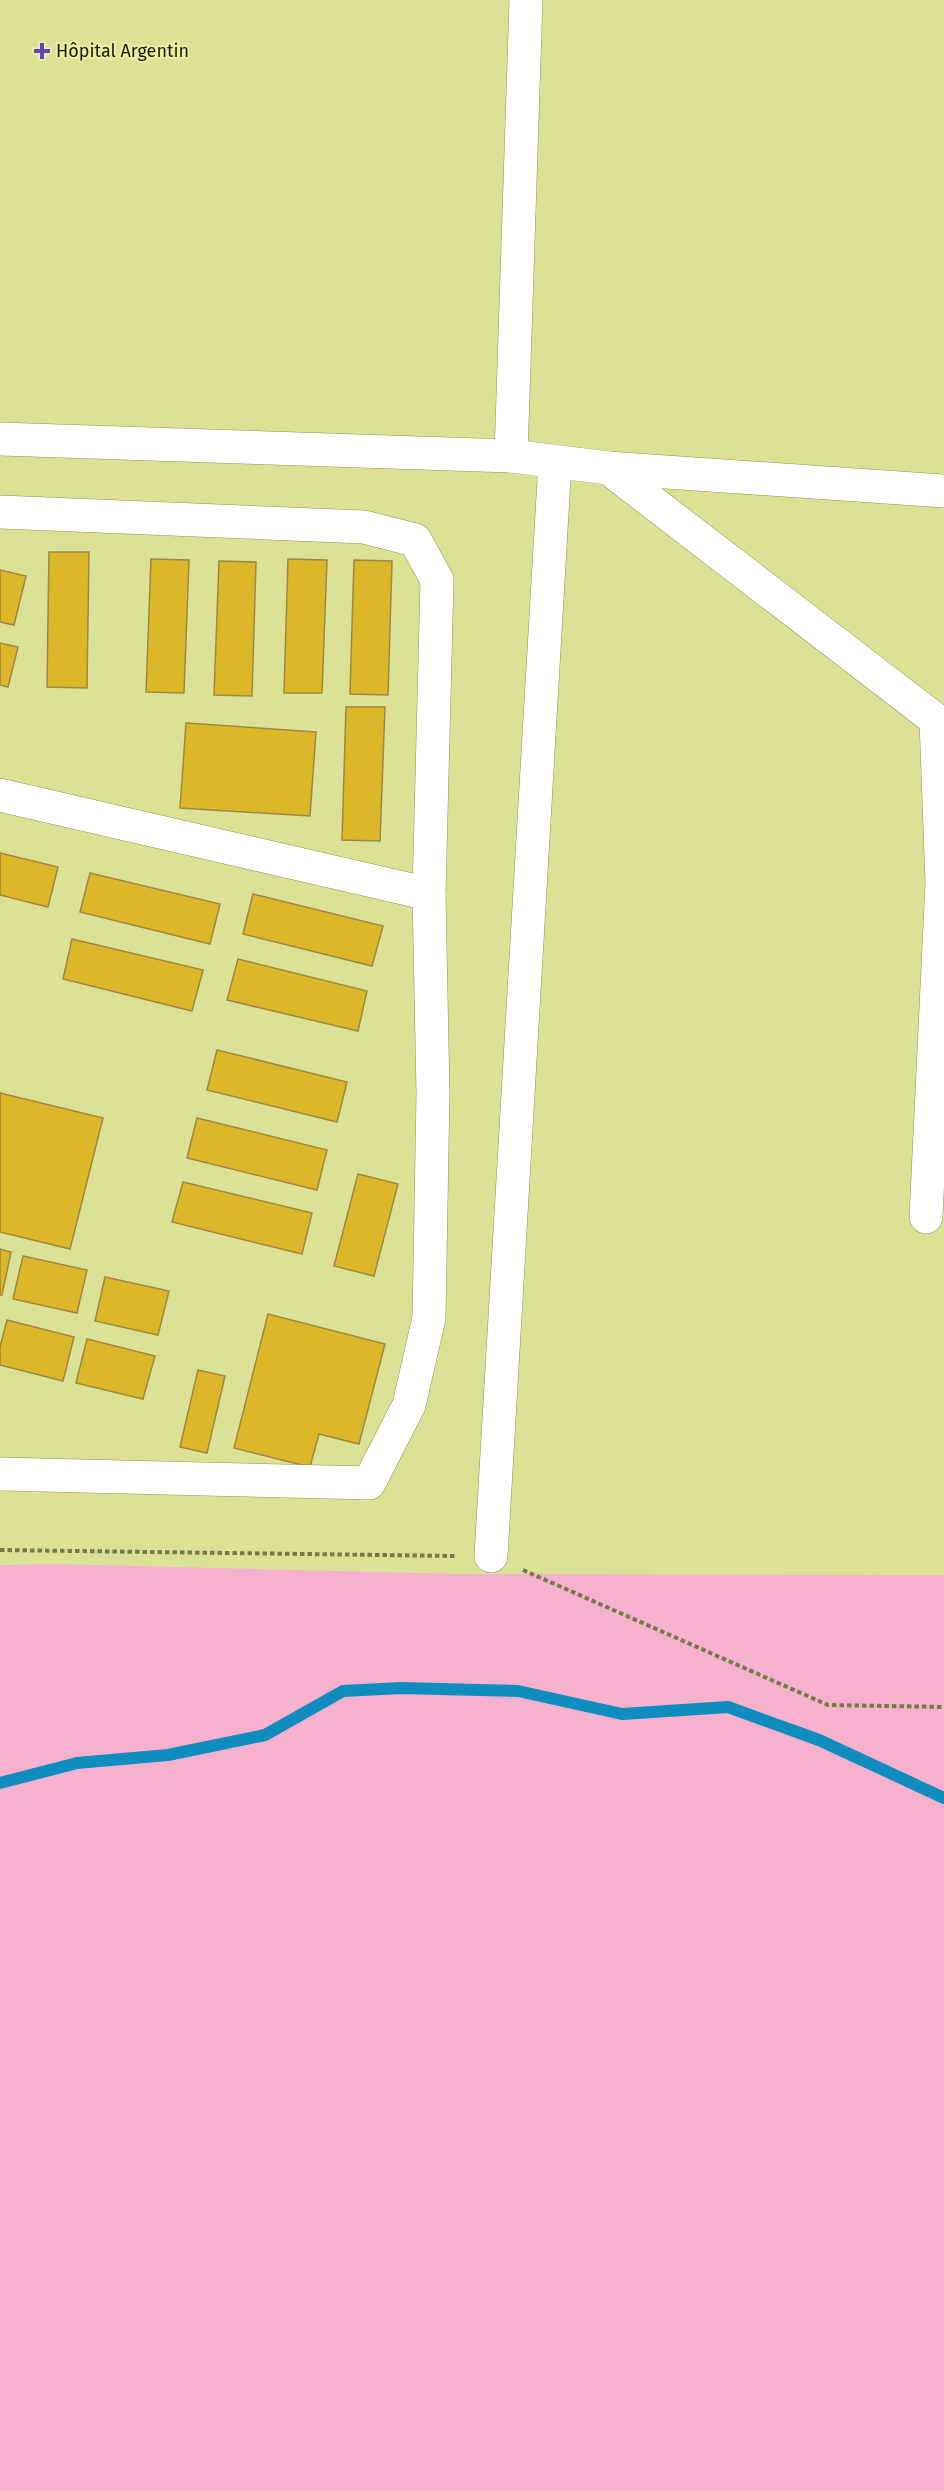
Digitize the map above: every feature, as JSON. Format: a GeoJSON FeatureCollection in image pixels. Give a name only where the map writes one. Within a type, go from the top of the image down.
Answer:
{"type":"FeatureCollection","features":[{"type":"Feature","properties":{"kind":"lane"},"geometry":{"type":"LineString","coordinates":[[511,456],[526,0]]}},
{"type":"Feature","properties":{"kind":"lane"},"geometry":{"type":"LineString","coordinates":[[0,439],[511,456],[609,468],[944,491]]}},
{"type":"Feature","properties":{"kind":"lane"},"geometry":{"type":"LineString","coordinates":[[491,1556],[555,462]]}},
{"type":"Feature","properties":{"kind":"lane"},"geometry":{"type":"LineString","coordinates":[[609,468],[936,720],[942,883],[926,1217]]}},
{"type":"Feature","properties":{"kind":"lane"},"geometry":{"type":"LineString","coordinates":[[0,512],[364,527],[415,540],[437,580],[429,894],[433,1093],[429,1318],[409,1405],[369,1483],[0,1474]]}},
{"type":"Feature","properties":{"kind":"lane"},"geometry":{"type":"LineString","coordinates":[[0,795],[429,894]]}},
{"type":"Feature","properties":{"kind":"path"},"geometry":{"type":"LineString","coordinates":[[0,1550],[491,1556],[828,1705],[944,1707]]}},
{"type":"Feature","properties":{"kind":"shaded area"},"geometry":{"type":"Polygon","coordinates":[[[56,1564],[458,1574],[944,1575],[944,2491],[0,2491],[0,1565],[56,1564]]]}},
{"type":"Feature","properties":{"kind":"building"},"geometry":{"type":"Polygon","coordinates":[[[49,552],[89,552],[87,688],[47,687],[49,552]]]}},
{"type":"Feature","properties":{"kind":"building"},"geometry":{"type":"Polygon","coordinates":[[[151,559],[189,560],[184,693],[146,692],[151,559]]]}},
{"type":"Feature","properties":{"kind":"building"},"geometry":{"type":"Polygon","coordinates":[[[288,559],[327,560],[322,693],[284,693],[288,559]]]}},
{"type":"Feature","properties":{"kind":"building"},"geometry":{"type":"Polygon","coordinates":[[[354,560],[392,561],[388,695],[350,694],[354,560]]]}},
{"type":"Feature","properties":{"kind":"building"},"geometry":{"type":"Polygon","coordinates":[[[219,561],[256,562],[252,696],[214,695],[219,561]]]}},
{"type":"Feature","properties":{"kind":"building"},"geometry":{"type":"Polygon","coordinates":[[[0,570],[26,576],[14,625],[0,622],[0,570]]]}},
{"type":"Feature","properties":{"kind":"building"},"geometry":{"type":"Polygon","coordinates":[[[0,643],[18,647],[8,687],[0,685],[0,643]]]}},
{"type":"Feature","properties":{"kind":"building"},"geometry":{"type":"Polygon","coordinates":[[[346,707],[385,707],[380,841],[342,840],[346,707]]]}},
{"type":"Feature","properties":{"kind":"building"},"geometry":{"type":"Polygon","coordinates":[[[186,723],[316,732],[310,816],[180,808],[186,723]]]}},
{"type":"Feature","properties":{"kind":"building"},"geometry":{"type":"Polygon","coordinates":[[[0,853],[58,867],[48,907],[0,895],[0,853]]]}},
{"type":"Feature","properties":{"kind":"building"},"geometry":{"type":"Polygon","coordinates":[[[90,873],[220,904],[210,944],[80,912],[90,873]]]}},
{"type":"Feature","properties":{"kind":"building"},"geometry":{"type":"Polygon","coordinates":[[[253,894],[383,926],[372,966],[243,934],[253,894]]]}},
{"type":"Feature","properties":{"kind":"building"},"geometry":{"type":"Polygon","coordinates":[[[72,939],[203,970],[192,1011],[63,979],[72,939]]]}},
{"type":"Feature","properties":{"kind":"building"},"geometry":{"type":"Polygon","coordinates":[[[238,959],[367,991],[358,1031],[227,1000],[238,959]]]}},
{"type":"Feature","properties":{"kind":"building"},"geometry":{"type":"Polygon","coordinates":[[[217,1050],[347,1082],[337,1122],[207,1090],[217,1050]]]}},
{"type":"Feature","properties":{"kind":"building"},"geometry":{"type":"Polygon","coordinates":[[[0,1093],[103,1118],[70,1249],[0,1232],[0,1093]]]}},
{"type":"Feature","properties":{"kind":"building"},"geometry":{"type":"Polygon","coordinates":[[[197,1118],[327,1150],[317,1190],[187,1158],[197,1118]]]}},
{"type":"Feature","properties":{"kind":"building"},"geometry":{"type":"Polygon","coordinates":[[[358,1174],[398,1184],[374,1276],[334,1266],[358,1174]]]}},
{"type":"Feature","properties":{"kind":"building"},"geometry":{"type":"Polygon","coordinates":[[[183,1182],[312,1213],[302,1254],[172,1222],[183,1182]]]}},
{"type":"Feature","properties":{"kind":"building"},"geometry":{"type":"Polygon","coordinates":[[[0,1249],[11,1252],[2,1295],[0,1295],[0,1249]]]}},
{"type":"Feature","properties":{"kind":"building"},"geometry":{"type":"Polygon","coordinates":[[[23,1256],[87,1270],[77,1313],[13,1299],[23,1256]]]}},
{"type":"Feature","properties":{"kind":"building"},"geometry":{"type":"Polygon","coordinates":[[[105,1277],[169,1291],[158,1335],[95,1321],[105,1277]]]}},
{"type":"Feature","properties":{"kind":"building"},"geometry":{"type":"Polygon","coordinates":[[[268,1314],[385,1344],[359,1444],[319,1434],[310,1467],[234,1448],[268,1314]]]}},
{"type":"Feature","properties":{"kind":"building"},"geometry":{"type":"Polygon","coordinates":[[[7,1320],[74,1337],[63,1381],[0,1365],[0,1347],[7,1320]]]}},
{"type":"Feature","properties":{"kind":"building"},"geometry":{"type":"Polygon","coordinates":[[[87,1339],[155,1356],[143,1399],[76,1383],[87,1339]]]}},
{"type":"Feature","properties":{"kind":"building"},"geometry":{"type":"Polygon","coordinates":[[[198,1370],[225,1376],[207,1453],[180,1447],[198,1370]]]}},
{"type":"Feature","properties":{"kind":"waterway"},"geometry":{"type":"LineString","coordinates":[[0,1783],[77,1763],[168,1755],[265,1735],[343,1691],[401,1688],[518,1691],[622,1714],[728,1707],[819,1740],[944,1798]]}},
{"type":"Feature","properties":{"kind":"place","name":"Hôpital Argentin"},"geometry":{"type":"Point","coordinates":[42,51]}}]}
